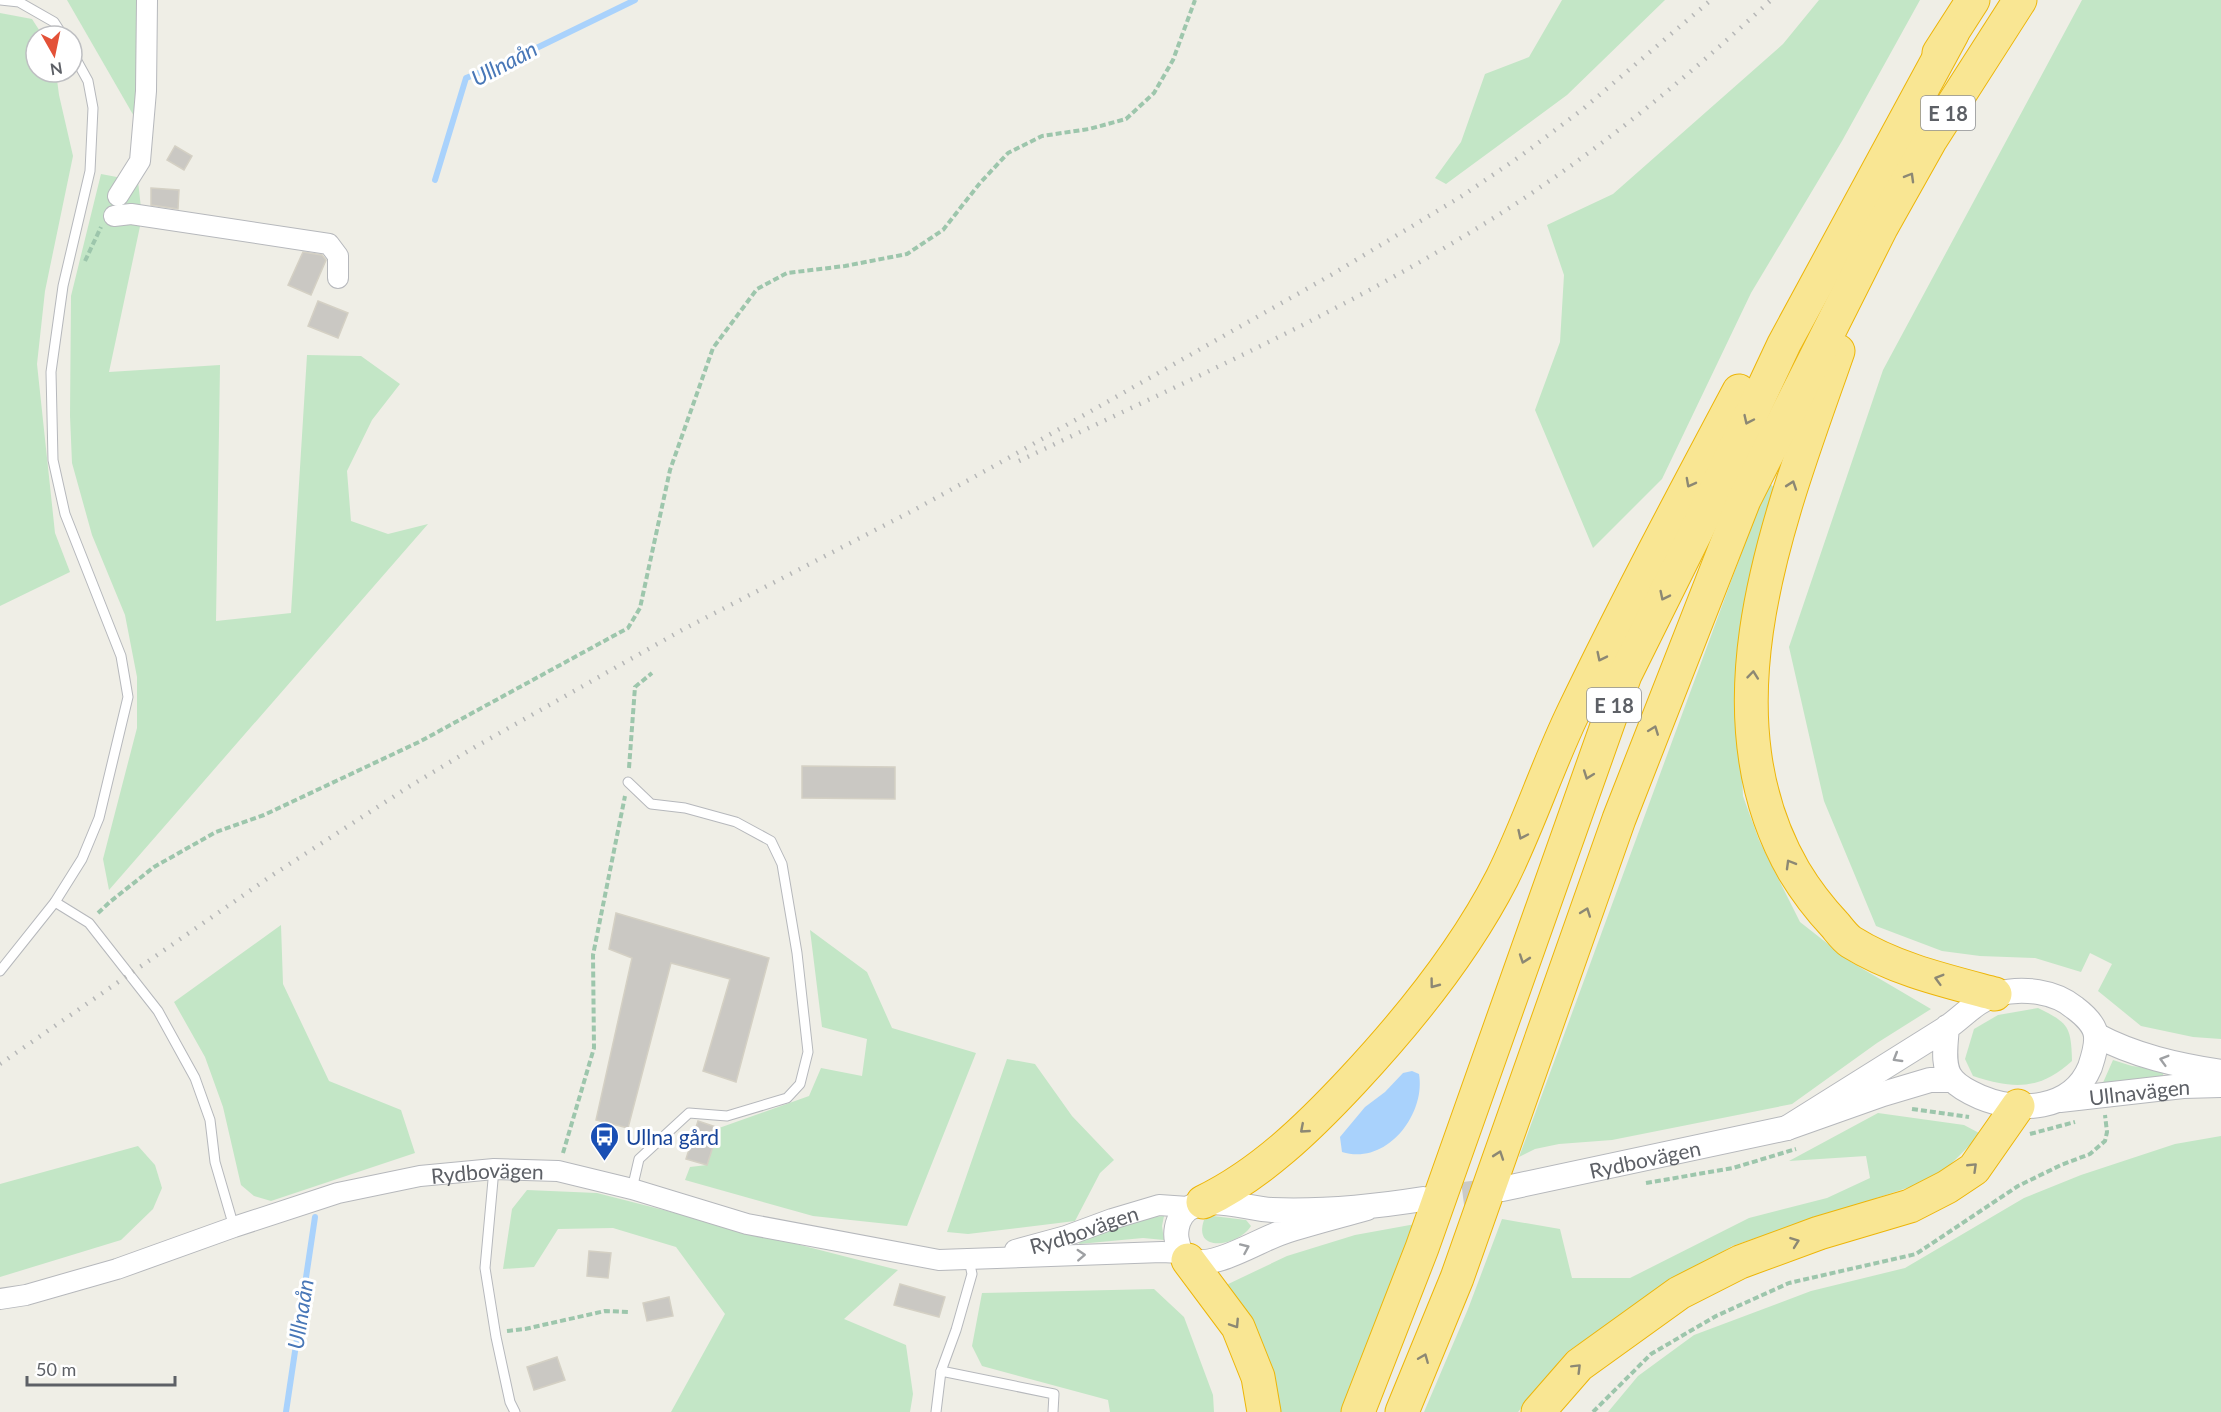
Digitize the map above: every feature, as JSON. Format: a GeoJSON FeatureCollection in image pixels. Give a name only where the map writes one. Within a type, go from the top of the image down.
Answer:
{"type":"FeatureCollection","features":[{"type":"Feature","properties":{"kind":"highway","name":"E 18"},"geometry":{"type":"LineString","coordinates":[[1358,1412],[1446,1182],[1571,822],[1625,675],[1695,534],[1784,344],[1952,34],[1973,0]]}},
{"type":"Feature","properties":{"kind":"highway","name":"E 18"},"geometry":{"type":"LineString","coordinates":[[1402,1412],[1457,1278],[1619,819],[1744,501],[1881,228],[1931,140],[2020,0]]}},
{"type":"Feature","properties":{"kind":"highway"},"geometry":{"type":"LineString","coordinates":[[1195,1205],[1228,1190],[1319,1116],[1372,1060],[1469,937],[1502,878],[1531,815],[1571,717],[1624,610],[1828,220],[1858,170],[1952,34]]}},
{"type":"Feature","properties":{"kind":"highway"},"geometry":{"type":"LineString","coordinates":[[1881,228],[1783,510],[1760,602],[1751,695],[1755,755],[1767,812],[1784,854],[1808,895],[1849,941],[1914,972],[1995,994]]}},
{"type":"Feature","properties":{"kind":"highway"},"geometry":{"type":"LineString","coordinates":[[1538,1412],[1579,1365],[1679,1293],[1751,1258],[1819,1233],[1910,1206],[1947,1187],[1974,1169],[2009,1119]]}},
{"type":"Feature","properties":{"kind":"highway"},"geometry":{"type":"LineString","coordinates":[[1184,1257],[1238,1327],[1258,1377],[1264,1412]]}},
{"type":"Feature","properties":{"kind":"street"},"geometry":{"type":"LineString","coordinates":[[118,196],[140,161],[146,91],[147,0]]}},
{"type":"Feature","properties":{"kind":"street"},"geometry":{"type":"LineString","coordinates":[[114,216],[131,214],[329,244],[339,256],[338,278]]}},
{"type":"Feature","properties":{"kind":"street"},"geometry":{"type":"LineString","coordinates":[[2011,991],[2052,995],[2069,1003],[2085,1016],[2096,1035],[2093,1058],[2087,1075],[2076,1089],[2058,1101],[2039,1106],[2009,1119],[1997,1104],[1972,1093],[1952,1080],[1946,1056],[1947,1027],[1972,1006],[1995,994],[2011,991]]}},
{"type":"Feature","properties":{"kind":"street","name":"Rydbovägen"},"geometry":{"type":"LineString","coordinates":[[1794,1138],[1947,1027]]}},
{"type":"Feature","properties":{"kind":"street","name":"Ullnavägen"},"geometry":{"type":"LineString","coordinates":[[2096,1035],[2119,1047],[2182,1066],[2221,1071]]}},
{"type":"Feature","properties":{"kind":"street","name":"Rydbovägen"},"geometry":{"type":"LineString","coordinates":[[1502,1189],[1794,1138],[1883,1094],[1930,1080],[1952,1080]]}},
{"type":"Feature","properties":{"kind":"street","name":"Ullnavägen"},"geometry":{"type":"LineString","coordinates":[[2058,1101],[2183,1086],[2221,1085]]}},
{"type":"Feature","properties":{"kind":"street","name":"Rydbovägen"},"geometry":{"type":"LineString","coordinates":[[0,1299],[26,1295],[117,1269],[338,1193],[420,1176],[494,1169],[558,1171],[632,1189],[747,1224],[939,1260],[1162,1252],[1200,1262],[1213,1260],[1280,1233],[1367,1208],[1423,1199]]}},
{"type":"Feature","properties":{"kind":"street","name":"Rydbovägen"},"geometry":{"type":"LineString","coordinates":[[975,1260],[1066,1236],[1159,1205],[1237,1204],[1271,1210],[1367,1208]]}},
{"type":"Feature","properties":{"kind":"street"},"geometry":{"type":"LineString","coordinates":[[1184,1257],[1176,1237],[1178,1220],[1195,1205]]}},
{"type":"Feature","properties":{"kind":"lane"},"geometry":{"type":"LineString","coordinates":[[0,0],[19,3],[55,24]]}},
{"type":"Feature","properties":{"kind":"lane"},"geometry":{"type":"LineString","coordinates":[[0,971],[55,902],[82,859],[99,818],[128,697],[121,656],[65,514],[53,460],[51,372],[63,286],[90,171],[93,108],[88,81],[84,74]]}},
{"type":"Feature","properties":{"kind":"lane"},"geometry":{"type":"LineString","coordinates":[[628,782],[651,804],[685,808],[736,822],[771,841],[782,864],[797,953],[808,1052],[800,1084],[787,1098],[727,1116],[689,1113],[639,1159],[632,1189]]}},
{"type":"Feature","properties":{"kind":"lane"},"geometry":{"type":"LineString","coordinates":[[55,902],[88,923],[158,1011],[195,1078],[210,1120],[216,1162],[234,1227]]}},
{"type":"Feature","properties":{"kind":"lane"},"geometry":{"type":"LineString","coordinates":[[494,1169],[485,1268],[495,1332],[510,1402],[515,1412]]}},
{"type":"Feature","properties":{"kind":"lane"},"geometry":{"type":"LineString","coordinates":[[936,1412],[941,1371],[956,1330],[975,1260]]}},
{"type":"Feature","properties":{"kind":"lane"},"geometry":{"type":"LineString","coordinates":[[941,1371],[1054,1394],[1053,1412]]}},
{"type":"Feature","properties":{"kind":"path"},"geometry":{"type":"LineString","coordinates":[[88,923],[111,901],[154,867],[216,832],[264,815],[421,741],[628,628],[640,608],[670,470],[713,348],[757,289],[787,273],[846,266],[906,254],[943,230],[980,183],[1008,153],[1042,136],[1089,129],[1126,119],[1154,93],[1173,60],[1195,0]]}},
{"type":"Feature","properties":{"kind":"path"},"geometry":{"type":"LineString","coordinates":[[63,286],[82,267],[100,227],[114,216]]}},
{"type":"Feature","properties":{"kind":"path"},"geometry":{"type":"LineString","coordinates":[[558,1171],[594,1048],[593,955],[628,782],[635,687],[652,674]]}},
{"type":"Feature","properties":{"kind":"path"},"geometry":{"type":"LineString","coordinates":[[1908,1108],[1984,1120],[2009,1119],[2012,1139],[2082,1120]]}},
{"type":"Feature","properties":{"kind":"path"},"geometry":{"type":"LineString","coordinates":[[1593,1412],[1651,1354],[1716,1316],[1789,1283],[1916,1254],[2018,1186],[2090,1154],[2105,1141],[2107,1132],[2105,1114],[2093,1117]]}},
{"type":"Feature","properties":{"kind":"path"},"geometry":{"type":"LineString","coordinates":[[1639,1184],[1733,1168],[1791,1152],[1794,1138]]}},
{"type":"Feature","properties":{"kind":"path"},"geometry":{"type":"LineString","coordinates":[[495,1332],[525,1329],[605,1311],[630,1312]]}},
{"type":"Feature","properties":{"kind":"green space"},"geometry":{"type":"Polygon","coordinates":[[[67,0],[144,0],[135,118],[84,30],[84,24],[81,24],[67,0]]]}},
{"type":"Feature","properties":{"kind":"green space"},"geometry":{"type":"Polygon","coordinates":[[[1562,0],[1665,0],[1567,95],[1446,184],[1435,178],[1461,142],[1485,74],[1529,57],[1562,0]]]}},
{"type":"Feature","properties":{"kind":"green space"},"geometry":{"type":"Polygon","coordinates":[[[1819,0],[1920,0],[1842,141],[1751,293],[1662,479],[1593,548],[1535,410],[1560,342],[1564,275],[1547,225],[1613,194],[1783,44],[1819,0]]]}},
{"type":"Feature","properties":{"kind":"green space"},"geometry":{"type":"Polygon","coordinates":[[[2082,0],[2221,0],[2221,1039],[2193,1037],[2141,1026],[2098,991],[2112,964],[2090,953],[2081,972],[2035,958],[1980,956],[1942,951],[1876,926],[1824,801],[1789,647],[1883,370],[2082,0]]]}},
{"type":"Feature","properties":{"kind":"green space"},"geometry":{"type":"Polygon","coordinates":[[[0,13],[32,19],[35,24],[24,24],[24,84],[58,84],[73,156],[45,291],[37,364],[55,533],[70,572],[0,606],[0,13]]]}},
{"type":"Feature","properties":{"kind":"green space"},"geometry":{"type":"Polygon","coordinates":[[[101,174],[138,181],[142,217],[109,372],[220,365],[216,621],[291,613],[307,355],[361,356],[400,384],[372,420],[347,471],[351,521],[388,534],[428,524],[109,890],[103,859],[137,728],[137,677],[125,615],[92,535],[72,463],[70,416],[71,296],[101,174]]]}},
{"type":"Feature","properties":{"kind":"green space"},"geometry":{"type":"Polygon","coordinates":[[[1768,481],[1775,489],[1739,707],[1743,796],[1759,840],[1800,922],[1851,962],[1931,1009],[1877,1043],[1792,1104],[1612,1140],[1559,1144],[1535,1149],[1519,1157],[1768,481]]]}},
{"type":"Feature","properties":{"kind":"green space"},"geometry":{"type":"Polygon","coordinates":[[[281,925],[283,984],[329,1081],[401,1110],[415,1153],[271,1201],[254,1196],[241,1185],[223,1107],[205,1057],[174,1002],[281,925]]]}},
{"type":"Feature","properties":{"kind":"green space"},"geometry":{"type":"Polygon","coordinates":[[[810,930],[867,972],[892,1028],[976,1053],[907,1226],[813,1216],[685,1180],[690,1167],[707,1165],[719,1128],[809,1096],[821,1068],[862,1076],[867,1039],[822,1027],[810,930]]]}},
{"type":"Feature","properties":{"kind":"green space"},"geometry":{"type":"Polygon","coordinates":[[[2038,1008],[2062,1022],[2066,1027],[2071,1040],[2072,1061],[2048,1078],[2025,1085],[2001,1083],[1973,1076],[1965,1059],[1974,1029],[1998,1015],[2038,1008]]]}},
{"type":"Feature","properties":{"kind":"green space"},"geometry":{"type":"Polygon","coordinates":[[[1007,1059],[1035,1064],[1072,1116],[1114,1160],[1100,1173],[1075,1221],[968,1234],[947,1232],[1007,1059]]]}},
{"type":"Feature","properties":{"kind":"green space"},"geometry":{"type":"Polygon","coordinates":[[[2113,1060],[2132,1066],[2164,1070],[2163,1076],[2102,1085],[2113,1060]]]}},
{"type":"Feature","properties":{"kind":"green space"},"geometry":{"type":"Polygon","coordinates":[[[1878,1113],[1964,1125],[1981,1134],[1937,1178],[1732,1246],[1641,1302],[1567,1352],[1518,1412],[1424,1412],[1468,1309],[1502,1219],[1560,1229],[1572,1278],[1630,1278],[1749,1218],[1827,1198],[1870,1178],[1866,1156],[1789,1161],[1878,1113]]]}},
{"type":"Feature","properties":{"kind":"green space"},"geometry":{"type":"Polygon","coordinates":[[[2221,1136],[2221,1412],[1608,1412],[1638,1376],[1694,1335],[1811,1291],[1905,1268],[2024,1198],[2081,1175],[2175,1144],[2221,1136]]]}},
{"type":"Feature","properties":{"kind":"green space"},"geometry":{"type":"Polygon","coordinates":[[[138,1146],[155,1165],[162,1188],[153,1209],[121,1240],[0,1277],[0,1184],[138,1146]]]}},
{"type":"Feature","properties":{"kind":"green space"},"geometry":{"type":"Polygon","coordinates":[[[527,1190],[597,1193],[898,1270],[844,1319],[906,1345],[913,1394],[910,1412],[671,1412],[725,1314],[676,1247],[613,1228],[558,1229],[534,1267],[503,1269],[512,1209],[527,1190]]]}},
{"type":"Feature","properties":{"kind":"green space"},"geometry":{"type":"Polygon","coordinates":[[[1164,1216],[1162,1226],[1164,1240],[1143,1238],[1079,1244],[1081,1240],[1150,1217],[1164,1216]]]}},
{"type":"Feature","properties":{"kind":"green space"},"geometry":{"type":"Polygon","coordinates":[[[1213,1216],[1246,1220],[1251,1226],[1245,1233],[1228,1242],[1211,1242],[1205,1238],[1202,1231],[1204,1220],[1213,1216]]]}},
{"type":"Feature","properties":{"kind":"green space"},"geometry":{"type":"Polygon","coordinates":[[[1421,1223],[1343,1412],[1280,1412],[1222,1287],[1287,1256],[1355,1235],[1421,1223]]]}},
{"type":"Feature","properties":{"kind":"green space"},"geometry":{"type":"Polygon","coordinates":[[[1154,1289],[1184,1317],[1213,1395],[1214,1412],[1110,1412],[1108,1400],[982,1366],[972,1346],[982,1293],[1154,1289]]]}},
{"type":"Feature","properties":{"kind":"water"},"geometry":{"type":"Polygon","coordinates":[[[1412,1071],[1419,1074],[1420,1090],[1416,1105],[1400,1134],[1388,1144],[1374,1151],[1358,1154],[1342,1152],[1340,1137],[1365,1107],[1385,1092],[1403,1073],[1412,1071]]]}},
{"type":"Feature","properties":{"kind":"building"},"geometry":{"type":"Polygon","coordinates":[[[175,146],[192,156],[184,170],[167,160],[175,146]]]}},
{"type":"Feature","properties":{"kind":"building"},"geometry":{"type":"Polygon","coordinates":[[[151,188],[179,190],[178,209],[151,205],[151,188]]]}},
{"type":"Feature","properties":{"kind":"building"},"geometry":{"type":"Polygon","coordinates":[[[303,252],[322,255],[326,260],[311,295],[288,285],[303,252]]]}},
{"type":"Feature","properties":{"kind":"building"},"geometry":{"type":"Polygon","coordinates":[[[318,301],[348,313],[338,338],[308,326],[318,301]]]}},
{"type":"Feature","properties":{"kind":"building"},"geometry":{"type":"Polygon","coordinates":[[[802,766],[895,767],[895,799],[802,798],[802,766]]]}},
{"type":"Feature","properties":{"kind":"building"},"geometry":{"type":"Polygon","coordinates":[[[616,913],[769,958],[736,1082],[703,1071],[730,979],[671,963],[628,1128],[596,1120],[632,958],[609,949],[616,913]]]}},
{"type":"Feature","properties":{"kind":"building"},"geometry":{"type":"Polygon","coordinates":[[[698,1121],[719,1128],[707,1165],[686,1159],[698,1121]]]}},
{"type":"Feature","properties":{"kind":"building"},"geometry":{"type":"Polygon","coordinates":[[[589,1251],[611,1253],[608,1278],[587,1276],[589,1251]]]}},
{"type":"Feature","properties":{"kind":"building"},"geometry":{"type":"Polygon","coordinates":[[[900,1284],[945,1297],[939,1317],[894,1305],[900,1284]]]}},
{"type":"Feature","properties":{"kind":"building"},"geometry":{"type":"Polygon","coordinates":[[[669,1297],[673,1316],[647,1321],[643,1303],[669,1297]]]}},
{"type":"Feature","properties":{"kind":"building"},"geometry":{"type":"Polygon","coordinates":[[[557,1357],[565,1380],[534,1390],[527,1367],[557,1357]]]}},
{"type":"Feature","properties":{"kind":"waterway","name":"Ullnaån"},"geometry":{"type":"LineString","coordinates":[[435,180],[466,78],[516,58],[635,0]]}},
{"type":"Feature","properties":{"kind":"waterway","name":"Ullnaån"},"geometry":{"type":"LineString","coordinates":[[286,1412],[315,1217]]}},
{"type":"Feature","properties":{"kind":"tunnel"},"geometry":{"type":"LineString","coordinates":[[1427,1199],[1502,1189]]}},
{"type":"Feature","properties":{"kind":"railway"},"geometry":{"type":"LineString","coordinates":[[0,1064],[274,874],[475,747],[682,630],[914,510],[1003,461],[1331,275],[1462,196],[1583,109],[1711,0]]}},
{"type":"Feature","properties":{"kind":"railway"},"geometry":{"type":"LineString","coordinates":[[1019,461],[1310,321],[1424,260],[1479,227],[1557,176],[1631,121],[1771,0]]}},
{"type":"Feature","properties":{"kind":"place","name":"Ullna gård"},"geometry":{"type":"Point","coordinates":[605,1162]}}]}
